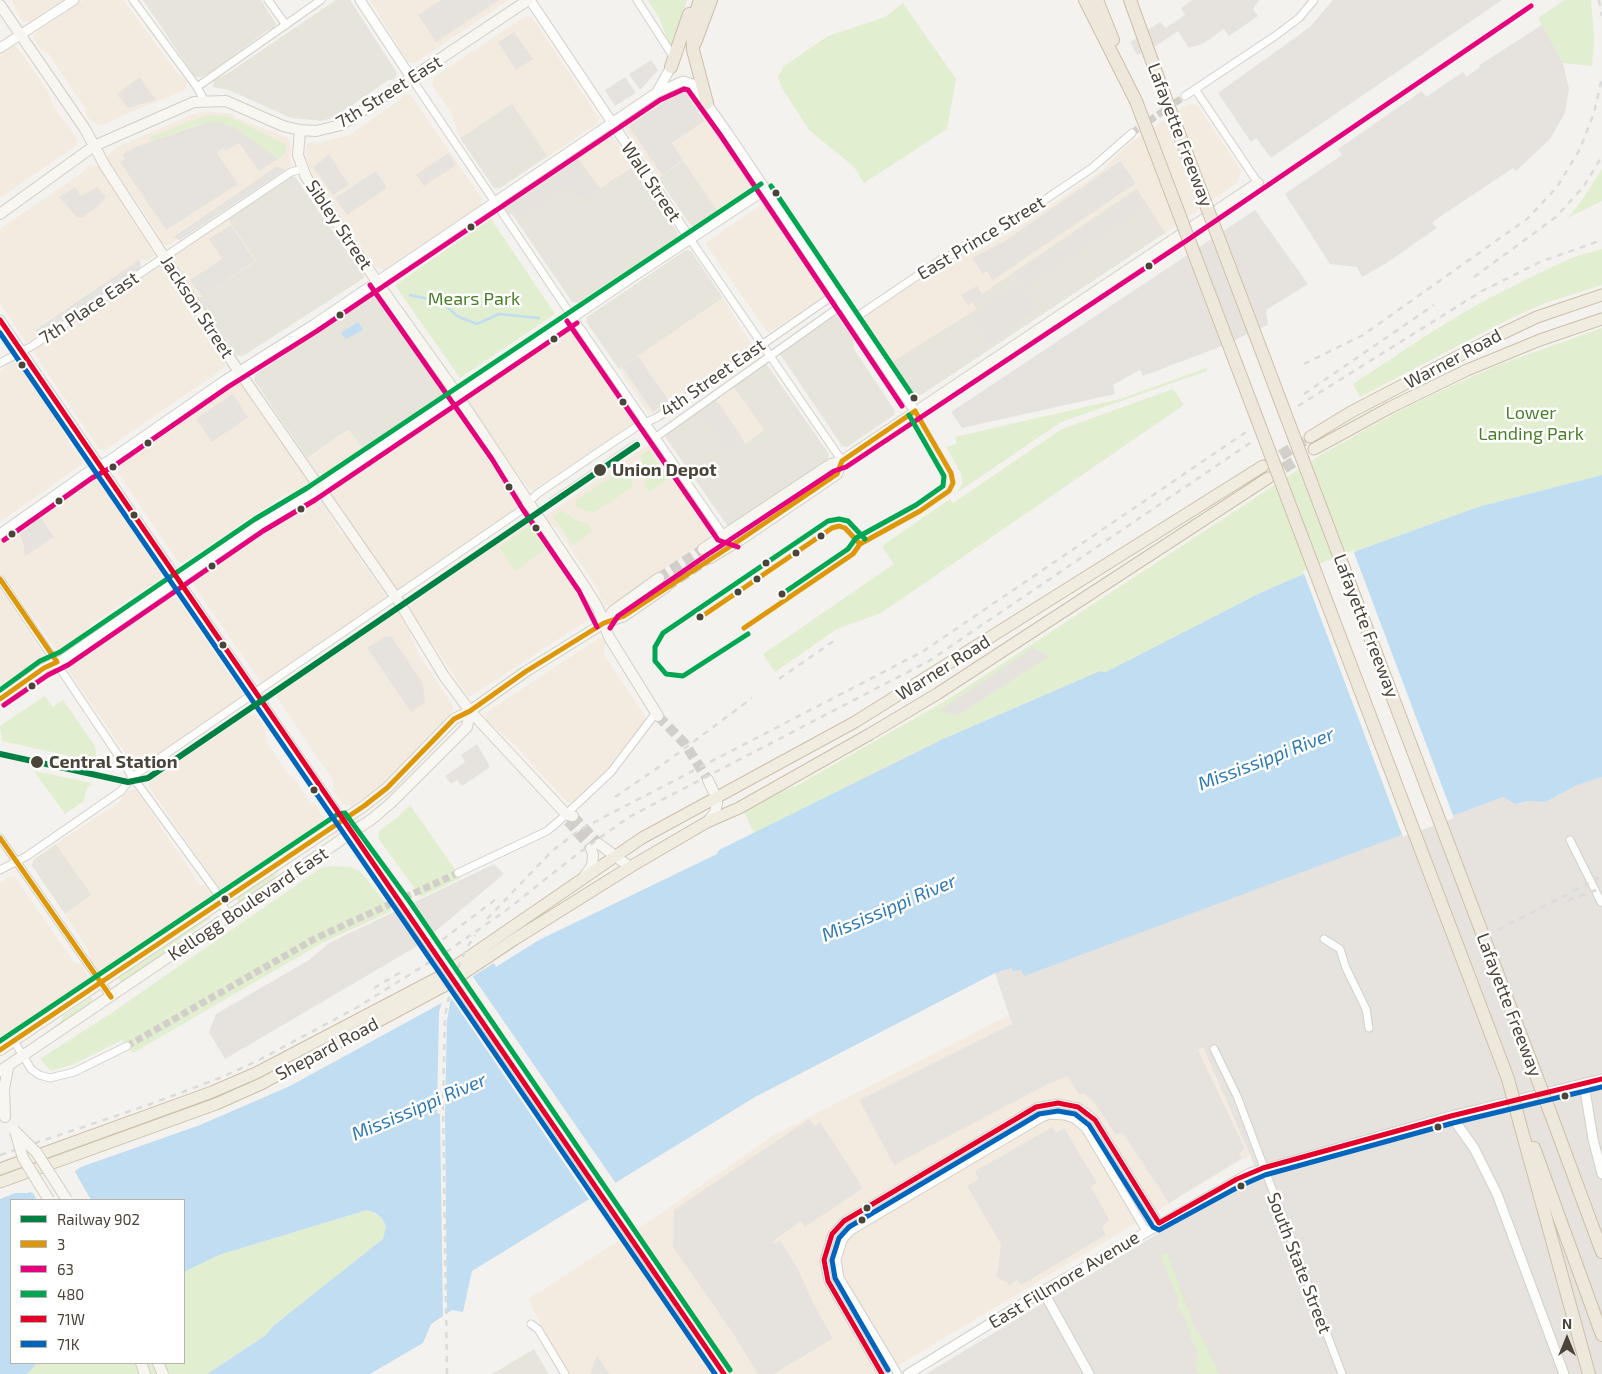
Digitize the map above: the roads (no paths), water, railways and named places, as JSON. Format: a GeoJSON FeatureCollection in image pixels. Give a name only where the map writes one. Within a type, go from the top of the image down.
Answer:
{"type":"FeatureCollection","features":[{"type":"Feature","properties":{"kind":"highway"},"geometry":{"type":"LineString","coordinates":[[670,67],[694,0]]}},
{"type":"Feature","properties":{"kind":"highway"},"geometry":{"type":"LineString","coordinates":[[700,0],[692,24],[693,50],[707,103]]}},
{"type":"Feature","properties":{"kind":"highway"},"geometry":{"type":"LineString","coordinates":[[693,50],[711,0]]}},
{"type":"Feature","properties":{"kind":"highway"},"geometry":{"type":"LineString","coordinates":[[1085,0],[1136,101]]}},
{"type":"Feature","properties":{"kind":"highway","name":"Lafayette Freeway"},"geometry":{"type":"LineString","coordinates":[[1098,0],[1508,1079],[1522,1123]]}},
{"type":"Feature","properties":{"kind":"highway","name":"Lafayette Freeway"},"geometry":{"type":"LineString","coordinates":[[1130,0],[1587,1207],[1602,1252]]}},
{"type":"Feature","properties":{"kind":"highway"},"geometry":{"type":"LineString","coordinates":[[1134,0],[1164,94]]}},
{"type":"Feature","properties":{"kind":"highway","name":"Warner Road"},"geometry":{"type":"LineString","coordinates":[[1310,437],[1351,412],[1501,334],[1537,317],[1602,295]]}},
{"type":"Feature","properties":{"kind":"highway","name":"Warner Road"},"geometry":{"type":"LineString","coordinates":[[1314,449],[1391,407],[1467,370],[1540,340],[1602,319]]}},
{"type":"Feature","properties":{"kind":"highway","name":"Warner Road"},"geometry":{"type":"LineString","coordinates":[[614,856],[675,819],[855,722],[1263,466]]}},
{"type":"Feature","properties":{"kind":"highway","name":"Warner Road"},"geometry":{"type":"LineString","coordinates":[[630,867],[707,822],[739,808],[937,694],[1268,478]]}},
{"type":"Feature","properties":{"kind":"highway","name":"Shepard Road"},"geometry":{"type":"LineString","coordinates":[[0,1169],[212,1092],[256,1073],[440,976],[614,856]]}},
{"type":"Feature","properties":{"kind":"highway","name":"Shepard Road"},"geometry":{"type":"LineString","coordinates":[[0,1182],[208,1107],[261,1084],[446,985],[630,867]]}},
{"type":"Feature","properties":{"kind":"highway"},"geometry":{"type":"LineString","coordinates":[[1522,1123],[1602,1335]]}},
{"type":"Feature","properties":{"kind":"highway"},"geometry":{"type":"LineString","coordinates":[[1522,1123],[1589,1374]]}},
{"type":"Feature","properties":{"kind":"highway"},"geometry":{"type":"LineString","coordinates":[[1587,1207],[1602,1235]]}},
{"type":"Feature","properties":{"kind":"main road","name":"7th Street East"},"geometry":{"type":"LineString","coordinates":[[0,214],[94,146],[170,111],[204,100],[226,101],[287,127],[300,130],[316,131],[341,125],[529,0]]}},
{"type":"Feature","properties":{"kind":"main road","name":"Jackson Street"},"geometry":{"type":"LineString","coordinates":[[0,5],[94,146],[240,372],[395,597],[444,676],[470,711],[569,817]]}},
{"type":"Feature","properties":{"kind":"main road","name":"Sibley Street"},"geometry":{"type":"LineString","coordinates":[[300,130],[298,152],[302,168],[376,281],[458,395],[528,504],[585,587],[609,636],[656,715]]}},
{"type":"Feature","properties":{"kind":"main road"},"geometry":{"type":"LineString","coordinates":[[703,549],[831,464],[842,461],[1258,183]]}},
{"type":"Feature","properties":{"kind":"main road"},"geometry":{"type":"LineString","coordinates":[[710,558],[740,540],[837,474],[842,461]]}},
{"type":"Feature","properties":{"kind":"main road","name":"Kellogg Boulevard East"},"geometry":{"type":"LineString","coordinates":[[604,623],[613,611],[659,578]]}},
{"type":"Feature","properties":{"kind":"main road","name":"Kellogg Boulevard East"},"geometry":{"type":"LineString","coordinates":[[0,1050],[364,806],[387,788],[454,719],[470,711],[525,672],[604,623],[619,620],[666,588]]}},
{"type":"Feature","properties":{"kind":"main road","name":"Kellogg Boulevard East"},"geometry":{"type":"LineString","coordinates":[[4,1070],[352,833],[392,802],[467,727],[470,711]]}},
{"type":"Feature","properties":{"kind":"main road"},"geometry":{"type":"LineString","coordinates":[[707,822],[715,813],[716,797],[708,780]]}},
{"type":"Feature","properties":{"kind":"main road"},"geometry":{"type":"LineString","coordinates":[[342,820],[404,906],[724,1374]]}},
{"type":"Feature","properties":{"kind":"main road"},"geometry":{"type":"LineString","coordinates":[[582,879],[592,866],[595,846],[630,867]]}},
{"type":"Feature","properties":{"kind":"main road"},"geometry":{"type":"LineString","coordinates":[[4,1070],[3,1112],[14,1130],[37,1153],[66,1199]]}},
{"type":"Feature","properties":{"kind":"main road"},"geometry":{"type":"LineString","coordinates":[[14,1130],[22,1158],[48,1199]]}},
{"type":"Feature","properties":{"kind":"street"},"geometry":{"type":"LineString","coordinates":[[0,48],[74,0]]}},
{"type":"Feature","properties":{"kind":"street"},"geometry":{"type":"LineString","coordinates":[[133,0],[197,87],[204,100]]}},
{"type":"Feature","properties":{"kind":"street"},"geometry":{"type":"LineString","coordinates":[[268,0],[286,25]]}},
{"type":"Feature","properties":{"kind":"street"},"geometry":{"type":"LineString","coordinates":[[197,87],[321,0]]}},
{"type":"Feature","properties":{"kind":"street"},"geometry":{"type":"LineString","coordinates":[[360,0],[494,202],[724,536],[740,540]]}},
{"type":"Feature","properties":{"kind":"street","name":"Wall Street"},"geometry":{"type":"LineString","coordinates":[[529,0],[842,461]]}},
{"type":"Feature","properties":{"kind":"street"},"geometry":{"type":"LineString","coordinates":[[637,0],[671,53],[670,67],[656,92]]}},
{"type":"Feature","properties":{"kind":"street"},"geometry":{"type":"LineString","coordinates":[[1185,96],[1299,18],[1310,8],[1313,0]]}},
{"type":"Feature","properties":{"kind":"street"},"geometry":{"type":"LineString","coordinates":[[0,534],[656,92],[683,81],[693,84],[707,103],[915,412]]}},
{"type":"Feature","properties":{"kind":"street"},"geometry":{"type":"LineString","coordinates":[[1195,89],[1258,183]]}},
{"type":"Feature","properties":{"kind":"street","name":"East Prince Street"},"geometry":{"type":"LineString","coordinates":[[852,320],[942,259],[988,238],[1092,168],[1132,133]]}},
{"type":"Feature","properties":{"kind":"street","name":"7th Place East"},"geometry":{"type":"LineString","coordinates":[[0,364],[165,257],[291,172],[302,168]]}},
{"type":"Feature","properties":{"kind":"street"},"geometry":{"type":"LineString","coordinates":[[0,699],[44,668],[57,662],[178,580],[320,488],[765,190]]}},
{"type":"Feature","properties":{"kind":"street","name":"4th Street East"},"geometry":{"type":"LineString","coordinates":[[0,870],[121,791],[132,777],[395,597],[528,504],[537,494],[636,426],[658,416],[835,294]]}},
{"type":"Feature","properties":{"kind":"street","name":"4th Street East"},"geometry":{"type":"LineString","coordinates":[[656,437],[842,305]]}},
{"type":"Feature","properties":{"kind":"street"},"geometry":{"type":"LineString","coordinates":[[0,320],[342,820]]}},
{"type":"Feature","properties":{"kind":"street"},"geometry":{"type":"LineString","coordinates":[[0,579],[132,777],[212,886],[229,917]]}},
{"type":"Feature","properties":{"kind":"street"},"geometry":{"type":"LineString","coordinates":[[458,873],[547,832],[569,817],[610,772],[656,715]]}},
{"type":"Feature","properties":{"kind":"street"},"geometry":{"type":"LineString","coordinates":[[0,838],[111,997]]}},
{"type":"Feature","properties":{"kind":"street"},"geometry":{"type":"LineString","coordinates":[[1570,840],[1601,902]]}},
{"type":"Feature","properties":{"kind":"street"},"geometry":{"type":"LineString","coordinates":[[1324,939],[1340,949],[1346,968],[1366,1010],[1370,1028]]}},
{"type":"Feature","properties":{"kind":"street"},"geometry":{"type":"LineString","coordinates":[[14,1041],[31,1069],[38,1075],[50,1078],[74,1072],[127,1046]]}},
{"type":"Feature","properties":{"kind":"street","name":"South State Street"},"geometry":{"type":"LineString","coordinates":[[1214,1049],[1237,1096],[1262,1168],[1342,1374]]}},
{"type":"Feature","properties":{"kind":"street","name":"East Fillmore Avenue"},"geometry":{"type":"LineString","coordinates":[[908,1374],[1043,1291],[1237,1179],[1262,1168],[1451,1116],[1584,1084],[1600,1082]]}},
{"type":"Feature","properties":{"kind":"street"},"geometry":{"type":"LineString","coordinates":[[1584,1084],[1593,1139],[1602,1174]]}},
{"type":"Feature","properties":{"kind":"street"},"geometry":{"type":"LineString","coordinates":[[882,1374],[828,1281],[824,1260],[832,1234],[844,1221],[1036,1107],[1058,1102],[1078,1107],[1095,1120],[1160,1224]]}},
{"type":"Feature","properties":{"kind":"street"},"geometry":{"type":"LineString","coordinates":[[898,1374],[840,1278],[837,1260],[843,1240],[857,1228],[1042,1118],[1049,1115],[1064,1116],[1074,1119],[1085,1128],[1146,1232]]}},
{"type":"Feature","properties":{"kind":"street"},"geometry":{"type":"LineString","coordinates":[[1451,1116],[1474,1148],[1496,1194],[1564,1374]]}},
{"type":"Feature","properties":{"kind":"street"},"geometry":{"type":"LineString","coordinates":[[1043,1291],[1089,1374]]}},
{"type":"Feature","properties":{"kind":"street"},"geometry":{"type":"LineString","coordinates":[[531,1324],[538,1329],[565,1374]]}},
{"type":"Feature","properties":{"kind":"water"},"geometry":{"type":"Polygon","coordinates":[[[358,322],[363,330],[346,339],[341,333],[358,322]]]}},
{"type":"Feature","properties":{"kind":"water","name":"Mississippi River"},"geometry":{"type":"Polygon","coordinates":[[[1602,475],[1602,777],[1575,786],[1546,802],[1527,801],[1515,804],[1503,797],[1024,976],[1021,970],[1013,971],[1012,968],[995,973],[755,1097],[472,1271],[463,1312],[452,1310],[431,1324],[423,1343],[370,1374],[207,1374],[266,1335],[273,1326],[383,1239],[386,1226],[382,1218],[375,1213],[367,1210],[219,1255],[185,1272],[185,1199],[10,1199],[10,1364],[36,1364],[27,1374],[0,1374],[0,1199],[15,1193],[27,1193],[65,1178],[81,1167],[200,1125],[290,1086],[470,986],[467,980],[494,963],[496,967],[539,940],[717,854],[719,850],[943,739],[1100,671],[1106,672],[1260,593],[1359,550],[1478,507],[1602,475]]]}},
{"type":"Feature","properties":{"kind":"waterway"},"geometry":{"type":"LineString","coordinates":[[410,295],[442,302],[457,316],[477,324],[499,314],[539,318]]}},
{"type":"Feature","properties":{"kind":"tunnel"},"geometry":{"type":"LineString","coordinates":[[1132,133],[1185,96]]}},
{"type":"Feature","properties":{"kind":"tunnel"},"geometry":{"type":"LineString","coordinates":[[1267,464],[1310,437]]}},
{"type":"Feature","properties":{"kind":"tunnel"},"geometry":{"type":"LineString","coordinates":[[1270,477],[1314,449]]}},
{"type":"Feature","properties":{"kind":"tunnel"},"geometry":{"type":"LineString","coordinates":[[659,578],[703,549]]}},
{"type":"Feature","properties":{"kind":"tunnel"},"geometry":{"type":"LineString","coordinates":[[666,587],[710,558]]}},
{"type":"Feature","properties":{"kind":"tunnel"},"geometry":{"type":"LineString","coordinates":[[658,716],[685,744],[708,780]]}},
{"type":"Feature","properties":{"kind":"tunnel"},"geometry":{"type":"LineString","coordinates":[[573,816],[599,844]]}},
{"type":"Feature","properties":{"kind":"tunnel"},"geometry":{"type":"LineString","coordinates":[[568,821],[591,848]]}},
{"type":"Feature","properties":{"kind":"tunnel"},"geometry":{"type":"LineString","coordinates":[[127,1046],[316,938],[458,873]]}},
{"type":"Feature","properties":{"kind":"tram line"},"geometry":{"type":"LineString","coordinates":[[549,499],[635,440]]}},
{"type":"Feature","properties":{"kind":"railway"},"geometry":{"type":"LineString","coordinates":[[1599,0],[1602,16]]}},
{"type":"Feature","properties":{"kind":"railway"},"geometry":{"type":"LineString","coordinates":[[1304,364],[1363,335],[1527,219],[1557,187],[1580,149],[1594,113],[1602,78]]}},
{"type":"Feature","properties":{"kind":"railway"},"geometry":{"type":"LineString","coordinates":[[1474,277],[1556,217],[1584,186],[1602,156]]}},
{"type":"Feature","properties":{"kind":"railway"},"geometry":{"type":"LineString","coordinates":[[1298,406],[1482,291],[1540,262],[1602,240]]}},
{"type":"Feature","properties":{"kind":"railway"},"geometry":{"type":"LineString","coordinates":[[1304,394],[1434,305]]}},
{"type":"Feature","properties":{"kind":"railway"},"geometry":{"type":"LineString","coordinates":[[487,919],[552,851],[581,829],[922,652],[1249,430]]}},
{"type":"Feature","properties":{"kind":"railway"},"geometry":{"type":"LineString","coordinates":[[0,1155],[148,1105],[222,1077],[259,1060],[356,1008],[449,950],[504,912],[576,855],[629,817],[929,661],[1253,441]]}},
{"type":"Feature","properties":{"kind":"railway"},"geometry":{"type":"LineString","coordinates":[[779,679],[838,638]]}},
{"type":"Feature","properties":{"kind":"railway"},"geometry":{"type":"LineString","coordinates":[[615,797],[669,760],[752,698]]}},
{"type":"Feature","properties":{"kind":"railway"},"geometry":{"type":"LineString","coordinates":[[1498,930],[1602,876]]}},
{"type":"Feature","properties":{"kind":"railway"},"geometry":{"type":"LineString","coordinates":[[1568,900],[1602,888]]}},
{"type":"Feature","properties":{"kind":"railway"},"geometry":{"type":"LineString","coordinates":[[433,947],[500,896]]}},
{"type":"Feature","properties":{"kind":"railway"},"geometry":{"type":"LineString","coordinates":[[447,1374],[443,1105],[445,1016],[452,983],[465,951],[475,935]]}},
{"type":"Feature","properties":{"kind":"railway"},"geometry":{"type":"LineString","coordinates":[[374,988],[401,972]]}},
{"type":"Feature","properties":{"kind":"rail line","name":"902"},"geometry":{"type":"LineString","coordinates":[[0,754],[128,782],[148,778],[637,445]]}},
{"type":"Feature","properties":{"kind":"place","name":"Union Depot"},"geometry":{"type":"Point","coordinates":[600,470]}},
{"type":"Feature","properties":{"kind":"place","name":"Central Station"},"geometry":{"type":"Point","coordinates":[37,762]}},
{"type":"Feature","properties":{"kind":"park label","name":"Mears Park"},"geometry":{"type":"Point","coordinates":[474,299]}},
{"type":"Feature","properties":{"kind":"park label","name":"Lower Landing Park"},"geometry":{"type":"Point","coordinates":[1531,423]}}]}
